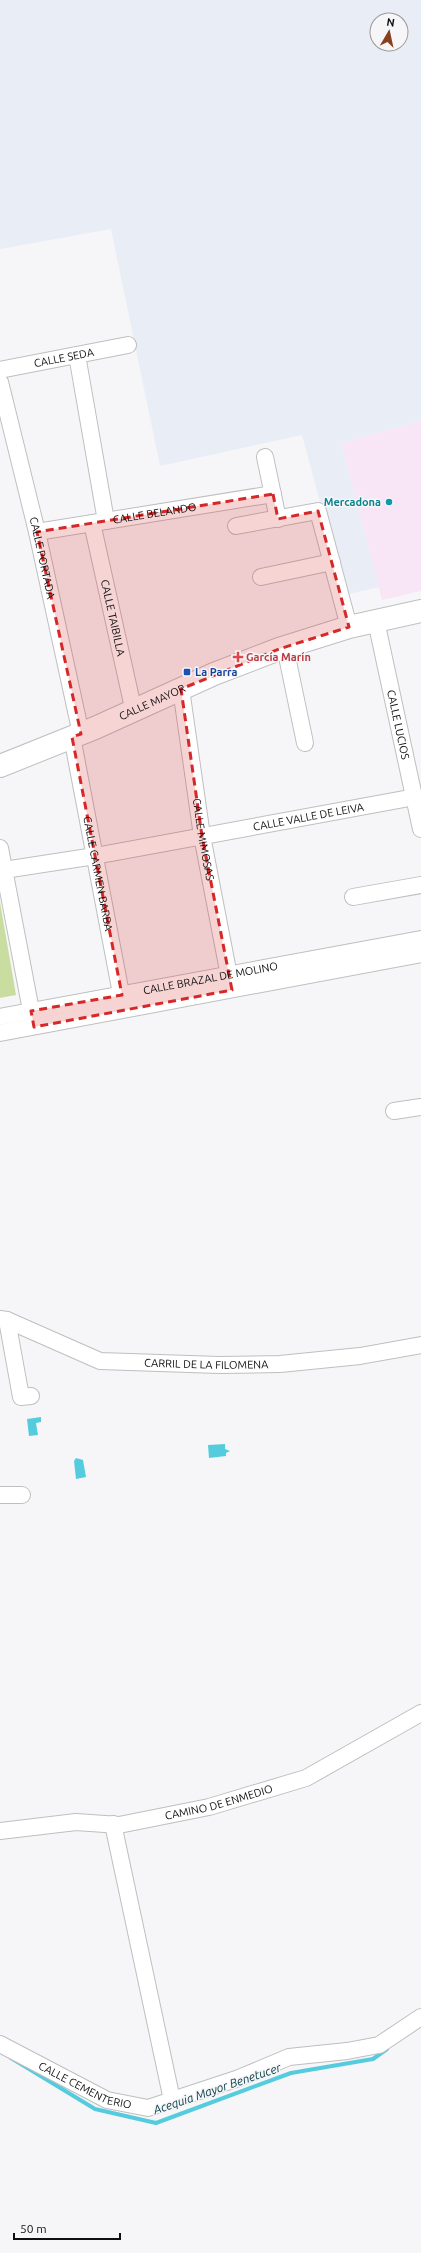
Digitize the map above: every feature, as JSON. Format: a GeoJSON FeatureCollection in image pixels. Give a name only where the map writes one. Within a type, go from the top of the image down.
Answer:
{"type":"FeatureCollection","features":[{"type":"Feature","properties":{"kind":"main road","name":"CALLE MAYOR"},"geometry":{"type":"LineString","coordinates":[[0,766],[134,712],[181,689],[285,647],[349,627],[421,611]]}},
{"type":"Feature","properties":{"kind":"street","name":"CALLE SEDA"},"geometry":{"type":"LineString","coordinates":[[0,370],[128,345]]}},
{"type":"Feature","properties":{"kind":"street","name":"CALLE TAIBILLA"},"geometry":{"type":"LineString","coordinates":[[77,355],[99,522],[134,712]]}},
{"type":"Feature","properties":{"kind":"street","name":"CALLE PORTADA"},"geometry":{"type":"LineString","coordinates":[[0,382],[37,532],[76,736]]}},
{"type":"Feature","properties":{"kind":"street"},"geometry":{"type":"LineString","coordinates":[[266,457],[278,519]]}},
{"type":"Feature","properties":{"kind":"street","name":"CALLE BELANDO"},"geometry":{"type":"LineString","coordinates":[[37,532],[273,494]]}},
{"type":"Feature","properties":{"kind":"street"},"geometry":{"type":"LineString","coordinates":[[236,526],[318,511],[349,627]]}},
{"type":"Feature","properties":{"kind":"street"},"geometry":{"type":"LineString","coordinates":[[262,577],[332,562]]}},
{"type":"Feature","properties":{"kind":"street","name":"CALLE LUCIOS"},"geometry":{"type":"LineString","coordinates":[[376,620],[416,772],[415,797],[421,829]]}},
{"type":"Feature","properties":{"kind":"street"},"geometry":{"type":"LineString","coordinates":[[285,647],[305,743]]}},
{"type":"Feature","properties":{"kind":"street","name":"CALLE MIMOSAS"},"geometry":{"type":"LineString","coordinates":[[181,689],[202,836],[230,982]]}},
{"type":"Feature","properties":{"kind":"street","name":"CALLE CARMEN BARBA"},"geometry":{"type":"LineString","coordinates":[[76,736],[95,856],[123,1002]]}},
{"type":"Feature","properties":{"kind":"street","name":"CALLE VALLE DE LEIVA"},"geometry":{"type":"LineString","coordinates":[[4,870],[95,856],[415,797]]}},
{"type":"Feature","properties":{"kind":"street"},"geometry":{"type":"LineString","coordinates":[[0,848],[32,1019]]}},
{"type":"Feature","properties":{"kind":"street"},"geometry":{"type":"LineString","coordinates":[[353,897],[421,885]]}},
{"type":"Feature","properties":{"kind":"street","name":"CALLE BRAZAL DE MOLINO"},"geometry":{"type":"LineString","coordinates":[[230,982],[421,939]]}},
{"type":"Feature","properties":{"kind":"street"},"geometry":{"type":"LineString","coordinates":[[0,1033],[32,1019],[230,982],[421,954]]}},
{"type":"Feature","properties":{"kind":"street"},"geometry":{"type":"LineString","coordinates":[[0,1017],[32,1019]]}},
{"type":"Feature","properties":{"kind":"street"},"geometry":{"type":"LineString","coordinates":[[394,1111],[421,1107]]}},
{"type":"Feature","properties":{"kind":"street"},"geometry":{"type":"LineString","coordinates":[[4,1320],[21,1396],[31,1396]]}},
{"type":"Feature","properties":{"kind":"street","name":"CARRIL DE LA FILOMENA"},"geometry":{"type":"LineString","coordinates":[[4,1320],[100,1361],[280,1364],[360,1356],[421,1345]]}},
{"type":"Feature","properties":{"kind":"street"},"geometry":{"type":"LineString","coordinates":[[0,1494],[22,1495]]}},
{"type":"Feature","properties":{"kind":"street","name":"CAMINO DE ENMEDIO"},"geometry":{"type":"LineString","coordinates":[[0,1831],[76,1822],[113,1824],[209,1807],[306,1778],[421,1713]]}},
{"type":"Feature","properties":{"kind":"street"},"geometry":{"type":"LineString","coordinates":[[113,1824],[172,2100]]}},
{"type":"Feature","properties":{"kind":"street","name":"CALLE CEMENTERIO"},"geometry":{"type":"LineString","coordinates":[[0,2044],[108,2100],[148,2108],[239,2078],[289,2057],[347,2051],[379,2045],[421,2017]]}},
{"type":"Feature","properties":{"kind":"highlighted area"},"geometry":{"type":"Polygon","coordinates":[[[273,494],[278,519],[318,511],[349,627],[279,649],[181,689],[202,836],[232,990],[34,1027],[31,1011],[122,995],[72,737],[81,734],[37,532],[273,494]]]}},
{"type":"Feature","properties":{"kind":"shaded area"},"geometry":{"type":"Polygon","coordinates":[[[0,0],[421,0],[421,421],[341,443],[379,587],[345,595],[302,435],[160,466],[111,229],[0,249],[0,0]]]}},
{"type":"Feature","properties":{"kind":"shaded area","name":"Mercadona"},"geometry":{"type":"Polygon","coordinates":[[[421,421],[421,591],[382,600],[341,443],[421,421]]]}},
{"type":"Feature","properties":{"kind":"green space"},"geometry":{"type":"Polygon","coordinates":[[[0,902],[16,995],[0,998],[0,902]]]}},
{"type":"Feature","properties":{"kind":"water"},"geometry":{"type":"Polygon","coordinates":[[[41,1417],[41,1422],[36,1423],[38,1435],[29,1436],[27,1419],[41,1417]]]}},
{"type":"Feature","properties":{"kind":"water"},"geometry":{"type":"Polygon","coordinates":[[[225,1444],[225,1449],[230,1451],[226,1453],[226,1456],[209,1458],[208,1445],[225,1444]]]}},
{"type":"Feature","properties":{"kind":"water"},"geometry":{"type":"Polygon","coordinates":[[[76,1458],[83,1460],[86,1477],[76,1479],[74,1461],[76,1458]]]}},
{"type":"Feature","properties":{"kind":"waterway","name":"Acequia Mayor Benetucer"},"geometry":{"type":"LineString","coordinates":[[11,2058],[95,2109],[156,2123],[291,2073],[373,2059],[387,2049]]}},
{"type":"Feature","properties":{"kind":"place","name":"Mercadona"},"geometry":{"type":"Point","coordinates":[389,502]}},
{"type":"Feature","properties":{"kind":"place","name":"García Marín"},"geometry":{"type":"Point","coordinates":[238,657]}},
{"type":"Feature","properties":{"kind":"place","name":"La Parra"},"geometry":{"type":"Point","coordinates":[187,672]}}]}
